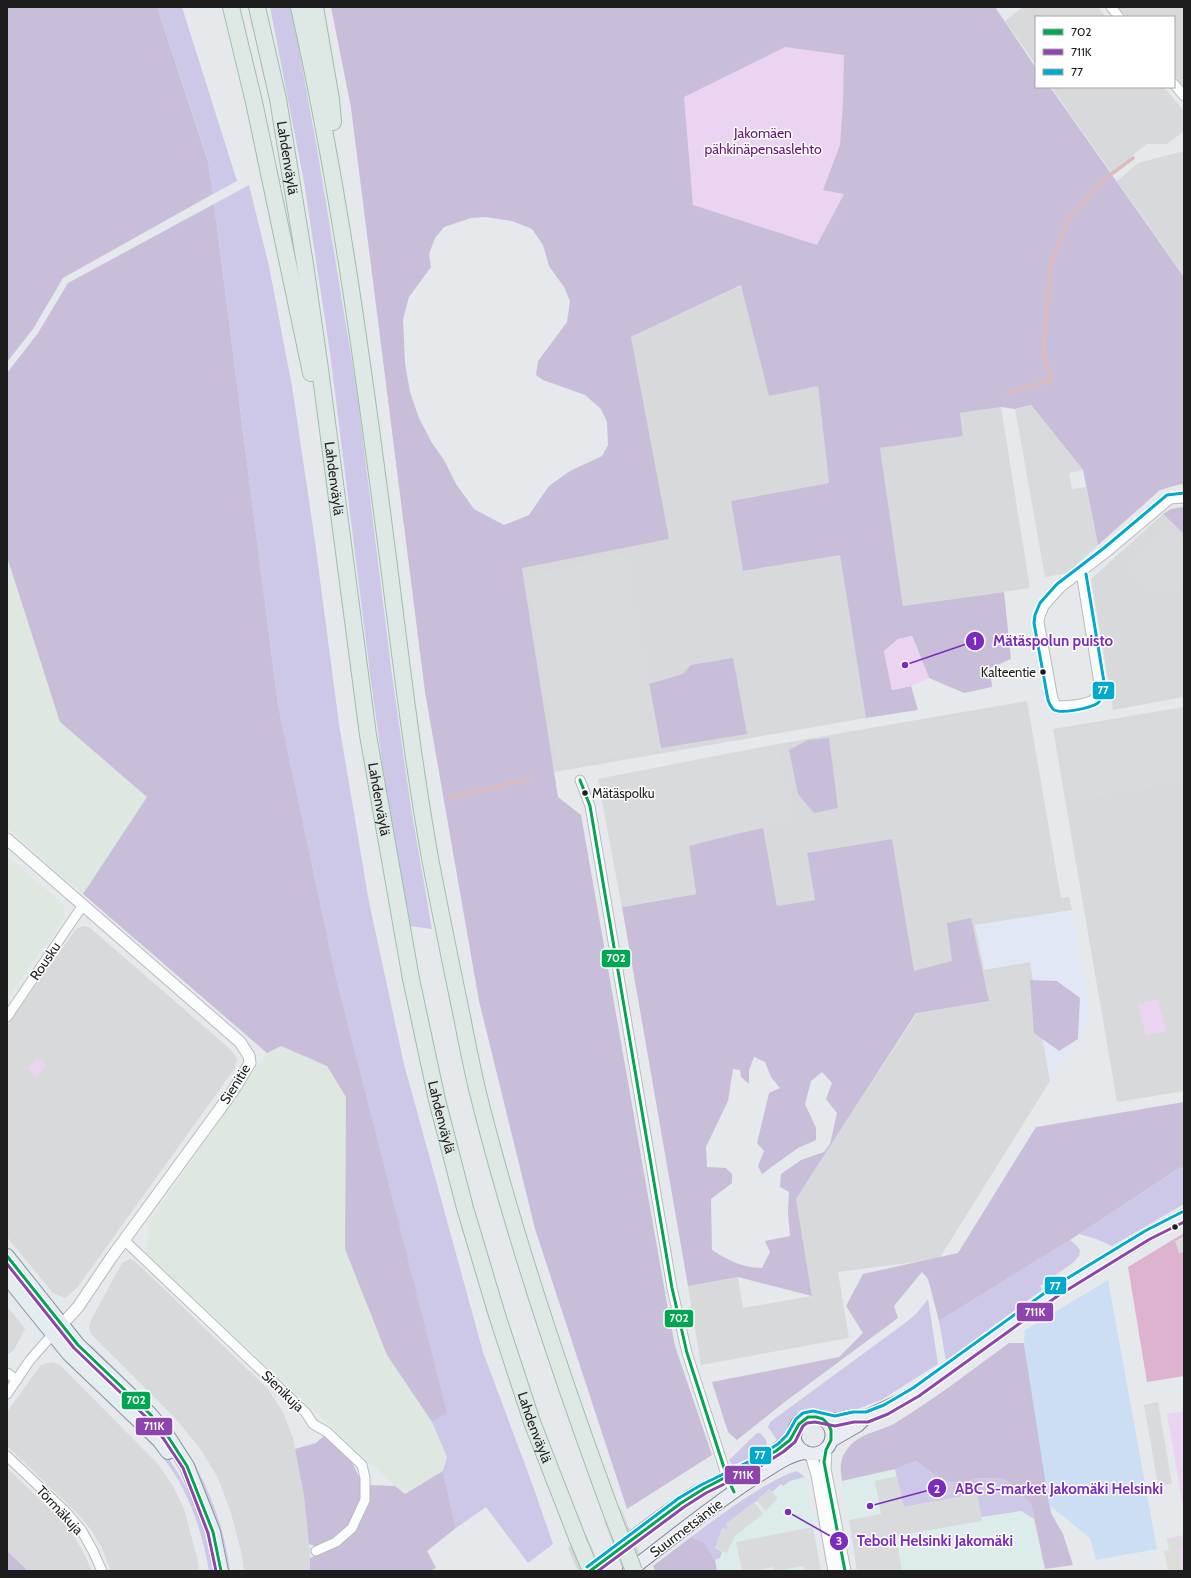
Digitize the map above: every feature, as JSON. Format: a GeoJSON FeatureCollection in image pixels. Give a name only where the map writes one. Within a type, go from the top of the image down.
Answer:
{"type":"FeatureCollection","features":[{"type":"Feature","properties":{"kind":"highway"},"geometry":{"type":"LineString","coordinates":[[224,7],[254,102]]}},
{"type":"Feature","properties":{"kind":"highway"},"geometry":{"type":"LineString","coordinates":[[231,7],[254,102],[310,369],[329,437]]}},
{"type":"Feature","properties":{"kind":"highway","name":"Lahdenväylä"},"geometry":{"type":"LineString","coordinates":[[257,7],[278,99],[307,279],[368,735],[409,972],[437,1100],[465,1208],[497,1315],[532,1422],[591,1571]]}},
{"type":"Feature","properties":{"kind":"highway"},"geometry":{"type":"LineString","coordinates":[[300,7],[318,89],[338,203],[364,374],[410,724],[430,856],[477,1090],[507,1202],[537,1301],[574,1412],[634,1571]]}},
{"type":"Feature","properties":{"kind":"highway"},"geometry":{"type":"LineString","coordinates":[[315,7],[331,99],[338,203]]}},
{"type":"Feature","properties":{"kind":"main road"},"geometry":{"type":"LineString","coordinates":[[866,1417],[825,1420],[815,1416],[804,1419],[797,1427],[795,1434],[797,1444],[807,1452],[820,1453],[829,1444],[858,1425],[866,1417],[916,1392],[1056,1291],[1143,1238],[1184,1216]]}},
{"type":"Feature","properties":{"kind":"main road"},"geometry":{"type":"LineString","coordinates":[[7,1256],[78,1345],[150,1414],[167,1435],[187,1466],[212,1532],[221,1571]]}},
{"type":"Feature","properties":{"kind":"main road"},"geometry":{"type":"LineString","coordinates":[[7,1277],[52,1334],[70,1354],[159,1440],[195,1488]]}},
{"type":"Feature","properties":{"kind":"main road"},"geometry":{"type":"LineString","coordinates":[[825,1420],[831,1429],[829,1444]]}},
{"type":"Feature","properties":{"kind":"main road","name":"Suurmetsäntie"},"geometry":{"type":"LineString","coordinates":[[591,1571],[666,1513],[696,1494],[760,1461],[786,1443],[795,1434]]}},
{"type":"Feature","properties":{"kind":"main road","name":"Suurmetsäntie"},"geometry":{"type":"LineString","coordinates":[[629,1571],[734,1492],[783,1460],[795,1454],[807,1452]]}},
{"type":"Feature","properties":{"kind":"street"},"geometry":{"type":"LineString","coordinates":[[1110,7],[1118,16]]}},
{"type":"Feature","properties":{"kind":"street"},"geometry":{"type":"LineString","coordinates":[[1175,85],[1184,96]]}},
{"type":"Feature","properties":{"kind":"street"},"geometry":{"type":"LineString","coordinates":[[1081,572],[1099,683],[1098,692],[1094,699],[1086,702],[1061,706],[1056,704],[1053,700],[1039,622],[1044,606],[1053,594],[1170,499],[1184,498]]}},
{"type":"Feature","properties":{"kind":"street"},"geometry":{"type":"LineString","coordinates":[[580,780],[590,806],[679,1322],[694,1378],[727,1477],[734,1492]]}},
{"type":"Feature","properties":{"kind":"street","name":"Sienitie"},"geometry":{"type":"LineString","coordinates":[[7,839],[240,1042],[249,1056],[250,1063],[236,1085],[124,1240],[78,1307],[52,1334]]}},
{"type":"Feature","properties":{"kind":"street","name":"Rousku"},"geometry":{"type":"LineString","coordinates":[[7,1017],[82,905]]}},
{"type":"Feature","properties":{"kind":"street","name":"Sienikuja"},"geometry":{"type":"LineString","coordinates":[[124,1240],[301,1408],[312,1424],[327,1432],[362,1465],[365,1478],[365,1500],[352,1528],[336,1542],[316,1551]]}},
{"type":"Feature","properties":{"kind":"street"},"geometry":{"type":"LineString","coordinates":[[7,1394],[30,1360],[52,1334]]}},
{"type":"Feature","properties":{"kind":"street"},"geometry":{"type":"LineString","coordinates":[[7,1373],[17,1380]]}},
{"type":"Feature","properties":{"kind":"street"},"geometry":{"type":"LineString","coordinates":[[829,1444],[824,1462],[845,1571]]}},
{"type":"Feature","properties":{"kind":"street"},"geometry":{"type":"LineString","coordinates":[[807,1452],[812,1458],[817,1474],[834,1571]]}},
{"type":"Feature","properties":{"kind":"street","name":"Törmäkuja"},"geometry":{"type":"LineString","coordinates":[[7,1456],[66,1512],[82,1531],[102,1571]]}},
{"type":"Feature","properties":{"kind":"shaded area"},"geometry":{"type":"Polygon","coordinates":[[[157,7],[182,7],[237,181],[213,194],[208,160],[157,7]]]}},
{"type":"Feature","properties":{"kind":"shaded area"},"geometry":{"type":"Polygon","coordinates":[[[270,7],[290,7],[318,154],[357,392],[392,675],[411,808],[432,929],[410,926],[389,812],[370,674],[330,353],[304,182],[270,7]]]}},
{"type":"Feature","properties":{"kind":"shaded area"},"geometry":{"type":"Polygon","coordinates":[[[1023,7],[1098,7],[1105,16],[1035,16],[1035,64],[1005,21],[1023,7]]]}},
{"type":"Feature","properties":{"kind":"shaded area"},"geometry":{"type":"Polygon","coordinates":[[[1118,7],[1184,7],[1184,87],[1175,76],[1175,16],[1126,16],[1118,7]]]}},
{"type":"Feature","properties":{"kind":"shaded area"},"geometry":{"type":"Polygon","coordinates":[[[1052,88],[1165,88],[1184,111],[1184,131],[1167,144],[1147,144],[1111,172],[1052,88]]]}},
{"type":"Feature","properties":{"kind":"shaded area"},"geometry":{"type":"Polygon","coordinates":[[[1184,151],[1184,276],[1117,181],[1138,163],[1184,151]]]}},
{"type":"Feature","properties":{"kind":"shaded area"},"geometry":{"type":"Polygon","coordinates":[[[249,185],[269,266],[292,386],[314,534],[339,724],[369,902],[404,1064],[483,1352],[553,1544],[528,1563],[486,1507],[456,1528],[443,1471],[447,1457],[432,1422],[446,1413],[336,977],[278,705],[214,204],[249,185]]]}},
{"type":"Feature","properties":{"kind":"shaded area"},"geometry":{"type":"Polygon","coordinates":[[[742,285],[769,395],[818,386],[829,483],[731,501],[743,571],[840,554],[866,718],[554,772],[522,567],[668,539],[631,337],[742,285]]]}},
{"type":"Feature","properties":{"kind":"shaded area"},"geometry":{"type":"Polygon","coordinates":[[[1031,405],[1083,470],[1069,473],[1072,489],[1086,487],[1098,545],[1068,573],[1045,577],[1015,409],[1031,405]]]}},
{"type":"Feature","properties":{"kind":"shaded area"},"geometry":{"type":"Polygon","coordinates":[[[1001,407],[1030,588],[903,606],[880,448],[963,436],[960,413],[1001,407]]]}},
{"type":"Feature","properties":{"kind":"shaded area"},"geometry":{"type":"Polygon","coordinates":[[[1163,514],[1184,534],[1184,697],[1113,710],[1091,579],[1163,514]]]}},
{"type":"Feature","properties":{"kind":"shaded area"},"geometry":{"type":"Polygon","coordinates":[[[1164,526],[1184,544],[1184,582],[1176,591],[1160,594],[1153,592],[1146,587],[1125,569],[1164,526]]]}},
{"type":"Feature","properties":{"kind":"shaded area"},"geometry":{"type":"Polygon","coordinates":[[[625,554],[661,748],[558,766],[527,576],[625,554]]]}},
{"type":"Feature","properties":{"kind":"shaded area"},"geometry":{"type":"Polygon","coordinates":[[[7,557],[60,722],[147,797],[83,894],[7,828],[7,557]]]}},
{"type":"Feature","properties":{"kind":"shaded area"},"geometry":{"type":"Polygon","coordinates":[[[1027,701],[1061,898],[1069,897],[1072,910],[975,926],[1030,962],[1050,1081],[939,1259],[838,1272],[849,1338],[701,1365],[688,1286],[738,1277],[743,1308],[812,1296],[796,1199],[917,1013],[892,839],[807,853],[815,900],[777,906],[763,828],[622,907],[598,779],[778,744],[1027,701]]]}},
{"type":"Feature","properties":{"kind":"shaded area"},"geometry":{"type":"Polygon","coordinates":[[[1184,707],[1184,1091],[1117,1102],[1053,729],[1184,707]]]}},
{"type":"Feature","properties":{"kind":"shaded area"},"geometry":{"type":"Polygon","coordinates":[[[1184,707],[1184,781],[1070,802],[1057,730],[1184,707]]]}},
{"type":"Feature","properties":{"kind":"shaded area"},"geometry":{"type":"Polygon","coordinates":[[[778,744],[793,821],[689,845],[696,894],[622,907],[598,779],[778,744]]]}},
{"type":"Feature","properties":{"kind":"shaded area"},"geometry":{"type":"Polygon","coordinates":[[[7,856],[61,902],[65,913],[64,919],[7,999],[7,856]]]}},
{"type":"Feature","properties":{"kind":"shaded area"},"geometry":{"type":"Polygon","coordinates":[[[1072,910],[1090,1016],[1050,1081],[1030,962],[984,970],[975,925],[1072,910]]]}},
{"type":"Feature","properties":{"kind":"shaded area"},"geometry":{"type":"Polygon","coordinates":[[[83,926],[89,927],[231,1050],[237,1059],[235,1068],[77,1288],[65,1298],[53,1293],[7,1237],[7,1026],[76,929],[83,926]]]}},
{"type":"Feature","properties":{"kind":"shaded area"},"geometry":{"type":"Polygon","coordinates":[[[281,1046],[327,1066],[346,1097],[345,1249],[387,1355],[432,1422],[447,1457],[443,1471],[404,1495],[146,1253],[149,1222],[267,1053],[281,1046]]]}},
{"type":"Feature","properties":{"kind":"shaded area"},"geometry":{"type":"Polygon","coordinates":[[[1181,1167],[1184,1169],[1184,1204],[1112,1246],[1079,1234],[1181,1167]]]}},
{"type":"Feature","properties":{"kind":"shaded area"},"geometry":{"type":"Polygon","coordinates":[[[1184,1233],[1184,1376],[1147,1382],[1128,1267],[1184,1233]]]}},
{"type":"Feature","properties":{"kind":"shaded area"},"geometry":{"type":"Polygon","coordinates":[[[1184,1236],[1184,1252],[1179,1253],[1175,1241],[1184,1236]]]}},
{"type":"Feature","properties":{"kind":"shaded area"},"geometry":{"type":"Polygon","coordinates":[[[1070,1240],[1080,1250],[1079,1256],[1074,1262],[1040,1286],[1042,1290],[946,1361],[939,1321],[1070,1240]]]}},
{"type":"Feature","properties":{"kind":"shaded area"},"geometry":{"type":"Polygon","coordinates":[[[130,1259],[136,1262],[268,1389],[283,1412],[293,1438],[304,1496],[310,1552],[310,1571],[244,1571],[242,1555],[231,1513],[218,1478],[199,1447],[175,1418],[92,1335],[89,1328],[91,1320],[122,1263],[130,1259]]]}},
{"type":"Feature","properties":{"kind":"shaded area"},"geometry":{"type":"Polygon","coordinates":[[[928,1299],[938,1364],[883,1399],[855,1410],[836,1414],[810,1408],[799,1411],[789,1423],[786,1435],[779,1443],[768,1427],[770,1422],[905,1323],[917,1313],[928,1299]]]}},
{"type":"Feature","properties":{"kind":"shaded area"},"geometry":{"type":"Polygon","coordinates":[[[7,1306],[25,1329],[14,1350],[7,1355],[7,1306]]]}},
{"type":"Feature","properties":{"kind":"shaded area"},"geometry":{"type":"Polygon","coordinates":[[[87,1343],[92,1346],[148,1401],[165,1421],[189,1454],[199,1472],[216,1511],[227,1551],[230,1571],[226,1571],[202,1488],[85,1344],[87,1343]]]}},
{"type":"Feature","properties":{"kind":"shaded area"},"geometry":{"type":"Polygon","coordinates":[[[70,1360],[163,1451],[172,1464],[196,1508],[206,1539],[213,1571],[209,1571],[203,1541],[193,1512],[181,1484],[173,1471],[153,1446],[69,1365],[70,1360]]]}},
{"type":"Feature","properties":{"kind":"shaded area"},"geometry":{"type":"Polygon","coordinates":[[[52,1362],[60,1365],[158,1464],[173,1486],[184,1509],[198,1561],[199,1571],[111,1571],[102,1548],[91,1530],[77,1513],[7,1446],[7,1412],[41,1365],[52,1362]]]}},
{"type":"Feature","properties":{"kind":"shaded area"},"geometry":{"type":"Polygon","coordinates":[[[1158,1402],[1172,1484],[1158,1486],[1144,1405],[1158,1402]]]}},
{"type":"Feature","properties":{"kind":"shaded area"},"geometry":{"type":"Polygon","coordinates":[[[757,1433],[760,1433],[766,1440],[768,1451],[736,1467],[732,1465],[729,1460],[757,1433]]]}},
{"type":"Feature","properties":{"kind":"shaded area"},"geometry":{"type":"Polygon","coordinates":[[[916,1461],[933,1474],[962,1483],[978,1478],[1005,1479],[1031,1504],[1034,1519],[1021,1511],[981,1517],[977,1494],[903,1507],[895,1469],[916,1461]]]}},
{"type":"Feature","properties":{"kind":"shaded area"},"geometry":{"type":"Polygon","coordinates":[[[7,1468],[65,1523],[83,1551],[92,1571],[26,1571],[7,1551],[7,1468]]]}},
{"type":"Feature","properties":{"kind":"shaded area"},"geometry":{"type":"Polygon","coordinates":[[[895,1469],[904,1507],[977,1494],[982,1517],[1021,1511],[1034,1519],[1045,1571],[857,1571],[842,1481],[895,1469]]]}},
{"type":"Feature","properties":{"kind":"shaded area"},"geometry":{"type":"Polygon","coordinates":[[[797,1471],[805,1477],[821,1571],[717,1571],[715,1560],[705,1543],[691,1537],[729,1508],[753,1493],[789,1473],[797,1471]]]}},
{"type":"Feature","properties":{"kind":"shaded area"},"geometry":{"type":"Polygon","coordinates":[[[797,1471],[805,1477],[790,1481],[783,1486],[781,1484],[772,1492],[769,1489],[757,1501],[726,1524],[729,1528],[715,1548],[722,1552],[720,1558],[715,1560],[705,1543],[691,1537],[763,1487],[797,1471]]]}},
{"type":"Feature","properties":{"kind":"shaded area"},"geometry":{"type":"Polygon","coordinates":[[[897,1476],[904,1507],[977,1494],[982,1521],[896,1536],[902,1571],[857,1571],[849,1520],[881,1514],[875,1481],[897,1476]]]}},
{"type":"Feature","properties":{"kind":"shaded area"},"geometry":{"type":"Polygon","coordinates":[[[769,1489],[778,1498],[766,1511],[757,1501],[769,1489]]]}},
{"type":"Feature","properties":{"kind":"shaded area"},"geometry":{"type":"Polygon","coordinates":[[[754,1502],[763,1514],[735,1536],[727,1553],[715,1548],[722,1528],[727,1529],[726,1524],[754,1502]]]}},
{"type":"Feature","properties":{"kind":"shaded area"},"geometry":{"type":"Polygon","coordinates":[[[813,1527],[821,1571],[805,1571],[803,1566],[777,1571],[774,1571],[773,1567],[742,1571],[736,1542],[813,1527]]]}},
{"type":"Feature","properties":{"kind":"shaded area"},"geometry":{"type":"Polygon","coordinates":[[[1184,1538],[1184,1546],[1178,1548],[1184,1571],[1168,1571],[1164,1551],[1169,1550],[1167,1540],[1184,1538]]]}},
{"type":"Feature","properties":{"kind":"green space"},"geometry":{"type":"Polygon","coordinates":[[[7,7],[157,7],[208,161],[213,194],[63,278],[33,329],[7,362],[7,7]]]}},
{"type":"Feature","properties":{"kind":"green space"},"geometry":{"type":"Polygon","coordinates":[[[331,7],[995,7],[1035,67],[1035,88],[1051,88],[1184,277],[1184,485],[1181,484],[1160,490],[1098,545],[1083,470],[1031,405],[1015,409],[1001,407],[960,413],[963,436],[880,448],[903,606],[1004,592],[1011,659],[990,668],[992,687],[964,693],[929,678],[912,636],[898,639],[884,651],[892,690],[911,686],[918,710],[866,718],[840,555],[743,571],[731,501],[829,483],[818,386],[769,396],[741,285],[631,337],[669,539],[522,568],[558,797],[581,815],[675,1346],[712,1455],[627,1509],[535,1229],[479,1001],[425,692],[351,108],[331,7]],[[486,217],[471,218],[444,227],[435,238],[429,254],[431,267],[409,297],[403,319],[405,363],[410,392],[419,418],[432,443],[444,460],[456,484],[474,509],[504,525],[529,515],[549,486],[570,471],[602,456],[608,445],[607,422],[601,409],[585,395],[543,380],[536,375],[538,361],[567,322],[570,301],[564,287],[549,266],[543,245],[532,229],[512,221],[486,217]]]}},
{"type":"Feature","properties":{"kind":"green space","name":"Jakomäen pähkinäpensaslehto"},"geometry":{"type":"Polygon","coordinates":[[[785,47],[844,55],[840,145],[823,190],[844,194],[817,245],[693,205],[684,97],[785,47]]]}},
{"type":"Feature","properties":{"kind":"green space"},"geometry":{"type":"Polygon","coordinates":[[[214,204],[278,705],[336,977],[447,1413],[432,1422],[387,1355],[345,1249],[346,1097],[327,1066],[281,1046],[267,1053],[83,894],[147,797],[60,722],[7,557],[7,373],[38,333],[68,283],[214,204]]]}},
{"type":"Feature","properties":{"kind":"green space"},"geometry":{"type":"Polygon","coordinates":[[[1184,508],[1184,534],[1163,514],[1171,509],[1184,508]]]}},
{"type":"Feature","properties":{"kind":"green space"},"geometry":{"type":"Polygon","coordinates":[[[912,636],[929,678],[911,686],[892,690],[884,651],[898,639],[912,636]]]}},
{"type":"Feature","properties":{"kind":"green space"},"geometry":{"type":"Polygon","coordinates":[[[733,658],[747,734],[661,748],[649,684],[683,674],[691,665],[733,658]]]}},
{"type":"Feature","properties":{"kind":"green space"},"geometry":{"type":"Polygon","coordinates":[[[829,738],[838,808],[814,813],[798,794],[789,750],[808,740],[829,738]]]}},
{"type":"Feature","properties":{"kind":"green space"},"geometry":{"type":"Polygon","coordinates":[[[763,827],[777,906],[815,900],[807,853],[892,839],[914,971],[952,961],[947,923],[971,918],[989,1001],[916,1013],[796,1199],[812,1296],[738,1277],[688,1286],[622,907],[696,894],[689,846],[763,827]],[[754,1057],[749,1070],[749,1084],[741,1077],[740,1070],[733,1069],[728,1101],[706,1147],[707,1167],[726,1168],[732,1174],[732,1183],[711,1199],[712,1250],[736,1263],[762,1268],[770,1252],[765,1241],[790,1236],[788,1213],[789,1192],[780,1187],[781,1174],[801,1160],[824,1152],[830,1144],[837,1113],[826,1099],[832,1083],[822,1072],[811,1081],[805,1104],[816,1128],[816,1140],[798,1148],[762,1174],[758,1166],[764,1151],[757,1143],[769,1093],[780,1088],[771,1077],[765,1062],[754,1057]]]}},
{"type":"Feature","properties":{"kind":"green space"},"geometry":{"type":"Polygon","coordinates":[[[1030,980],[1057,981],[1080,998],[1078,1039],[1059,1051],[1034,1033],[1030,980]]]}},
{"type":"Feature","properties":{"kind":"green space"},"geometry":{"type":"Polygon","coordinates":[[[1158,999],[1166,1031],[1146,1036],[1138,1004],[1158,999]]]}},
{"type":"Feature","properties":{"kind":"green space"},"geometry":{"type":"Polygon","coordinates":[[[37,1058],[46,1066],[36,1077],[27,1069],[37,1058]]]}},
{"type":"Feature","properties":{"kind":"green space"},"geometry":{"type":"Polygon","coordinates":[[[1184,1102],[1184,1169],[1181,1167],[1070,1240],[939,1321],[928,1279],[922,1272],[894,1306],[898,1318],[786,1401],[737,1440],[728,1432],[712,1382],[839,1357],[863,1333],[846,1306],[863,1274],[958,1253],[1036,1127],[1184,1102]]]}},
{"type":"Feature","properties":{"kind":"green space"},"geometry":{"type":"Polygon","coordinates":[[[1009,1343],[1024,1343],[1051,1513],[1063,1534],[1073,1565],[1045,1569],[1031,1504],[1005,1479],[978,1478],[962,1483],[948,1481],[933,1474],[916,1461],[895,1469],[842,1481],[841,1468],[843,1456],[854,1442],[865,1435],[897,1422],[954,1384],[1009,1343]]]}},
{"type":"Feature","properties":{"kind":"green space"},"geometry":{"type":"Polygon","coordinates":[[[1184,1411],[1184,1512],[1167,1414],[1184,1411]]]}},
{"type":"Feature","properties":{"kind":"green space"},"geometry":{"type":"Polygon","coordinates":[[[324,1436],[352,1462],[360,1479],[362,1500],[350,1526],[335,1540],[318,1547],[309,1544],[304,1496],[295,1449],[316,1443],[324,1436]]]}},
{"type":"Feature","properties":{"kind":"green space"},"geometry":{"type":"Polygon","coordinates":[[[443,1471],[456,1528],[427,1551],[436,1568],[430,1571],[310,1571],[310,1558],[339,1545],[355,1529],[370,1499],[369,1485],[395,1486],[405,1494],[443,1471]]]}},
{"type":"Feature","properties":{"kind":"green space"},"geometry":{"type":"Polygon","coordinates":[[[1184,1535],[1184,1571],[1172,1571],[1167,1538],[1184,1535]]]}},
{"type":"Feature","properties":{"kind":"green space"},"geometry":{"type":"Polygon","coordinates":[[[691,1537],[705,1543],[715,1560],[717,1571],[655,1571],[653,1566],[691,1537]]]}},
{"type":"Feature","properties":{"kind":"green space"},"geometry":{"type":"Polygon","coordinates":[[[7,1551],[26,1569],[26,1571],[7,1571],[7,1551]]]}},
{"type":"Feature","properties":{"kind":"sand"},"geometry":{"type":"Polygon","coordinates":[[[1108,1280],[1157,1549],[1096,1560],[1090,1538],[1049,1505],[1024,1343],[1025,1330],[1108,1280]]]}},
{"type":"Feature","properties":{"kind":"pier"},"geometry":{"type":"Polygon","coordinates":[[[621,1508],[647,1571],[623,1571],[604,1521],[621,1508]]]}},
{"type":"Feature","properties":{"kind":"pier"},"geometry":{"type":"Polygon","coordinates":[[[586,1534],[602,1571],[578,1571],[568,1548],[586,1534]]]}},
{"type":"Feature","properties":{"kind":"waterway"},"geometry":{"type":"LineString","coordinates":[[1008,393],[1052,380],[1043,355],[1050,267],[1068,219],[1106,178],[1133,158]]}},
{"type":"Feature","properties":{"kind":"waterway"},"geometry":{"type":"LineString","coordinates":[[449,798],[529,779]]}},
{"type":"Feature","properties":{"kind":"transit line","name":"77"},"geometry":{"type":"LineString","coordinates":[[1086,574],[1104,682],[1103,693],[1100,701],[1094,705],[1082,709],[1056,711],[1052,708],[1048,700],[1034,623],[1035,615],[1040,603],[1057,584],[1104,548],[1167,495],[1184,493]]}},
{"type":"Feature","properties":{"kind":"transit line","name":"702"},"geometry":{"type":"LineString","coordinates":[[580,780],[590,806],[672,1288],[687,1353],[727,1477],[734,1492]]}},
{"type":"Feature","properties":{"kind":"transit line","name":"77"},"geometry":{"type":"LineString","coordinates":[[587,1567],[679,1498],[701,1485],[754,1459],[778,1444],[787,1435],[796,1419],[803,1413],[813,1411],[835,1416],[853,1412],[866,1412],[884,1405],[913,1388],[1053,1287],[1145,1231],[1182,1212]]}},
{"type":"Feature","properties":{"kind":"transit line","name":"711K"},"geometry":{"type":"LineString","coordinates":[[598,1571],[684,1507],[706,1493],[759,1467],[783,1452],[795,1442],[803,1426],[807,1423],[815,1422],[835,1426],[854,1422],[868,1422],[888,1414],[919,1396],[1059,1295],[1150,1239],[1184,1222]]}},
{"type":"Feature","properties":{"kind":"transit line","name":"702"},"geometry":{"type":"LineString","coordinates":[[7,1256],[78,1345],[150,1414],[167,1435],[187,1466],[213,1532],[221,1571]]}},
{"type":"Feature","properties":{"kind":"transit line","name":"711K"},"geometry":{"type":"LineString","coordinates":[[7,1264],[74,1348],[146,1417],[163,1438],[183,1468],[208,1533],[216,1571]]}},
{"type":"Feature","properties":{"kind":"transit line","name":"702"},"geometry":{"type":"LineString","coordinates":[[590,1571],[681,1503],[705,1488],[776,1451],[790,1440],[799,1424],[808,1417],[823,1419],[831,1430],[831,1440],[826,1450],[824,1462],[845,1571]]}},
{"type":"Feature","properties":{"kind":"place","name":"Mätäspolun puisto"},"geometry":{"type":"Point","coordinates":[905,665]}},
{"type":"Feature","properties":{"kind":"place","name":"Kalteentie"},"geometry":{"type":"Point","coordinates":[1043,672]}},
{"type":"Feature","properties":{"kind":"place","name":"Mätäspolku"},"geometry":{"type":"Point","coordinates":[585,793]}},
{"type":"Feature","properties":{"kind":"place","name":"ABC S-market Jakomäki Helsinki"},"geometry":{"type":"Point","coordinates":[870,1506]}},
{"type":"Feature","properties":{"kind":"place","name":"Teboil Helsinki Jakomäki"},"geometry":{"type":"Point","coordinates":[788,1512]}}]}
